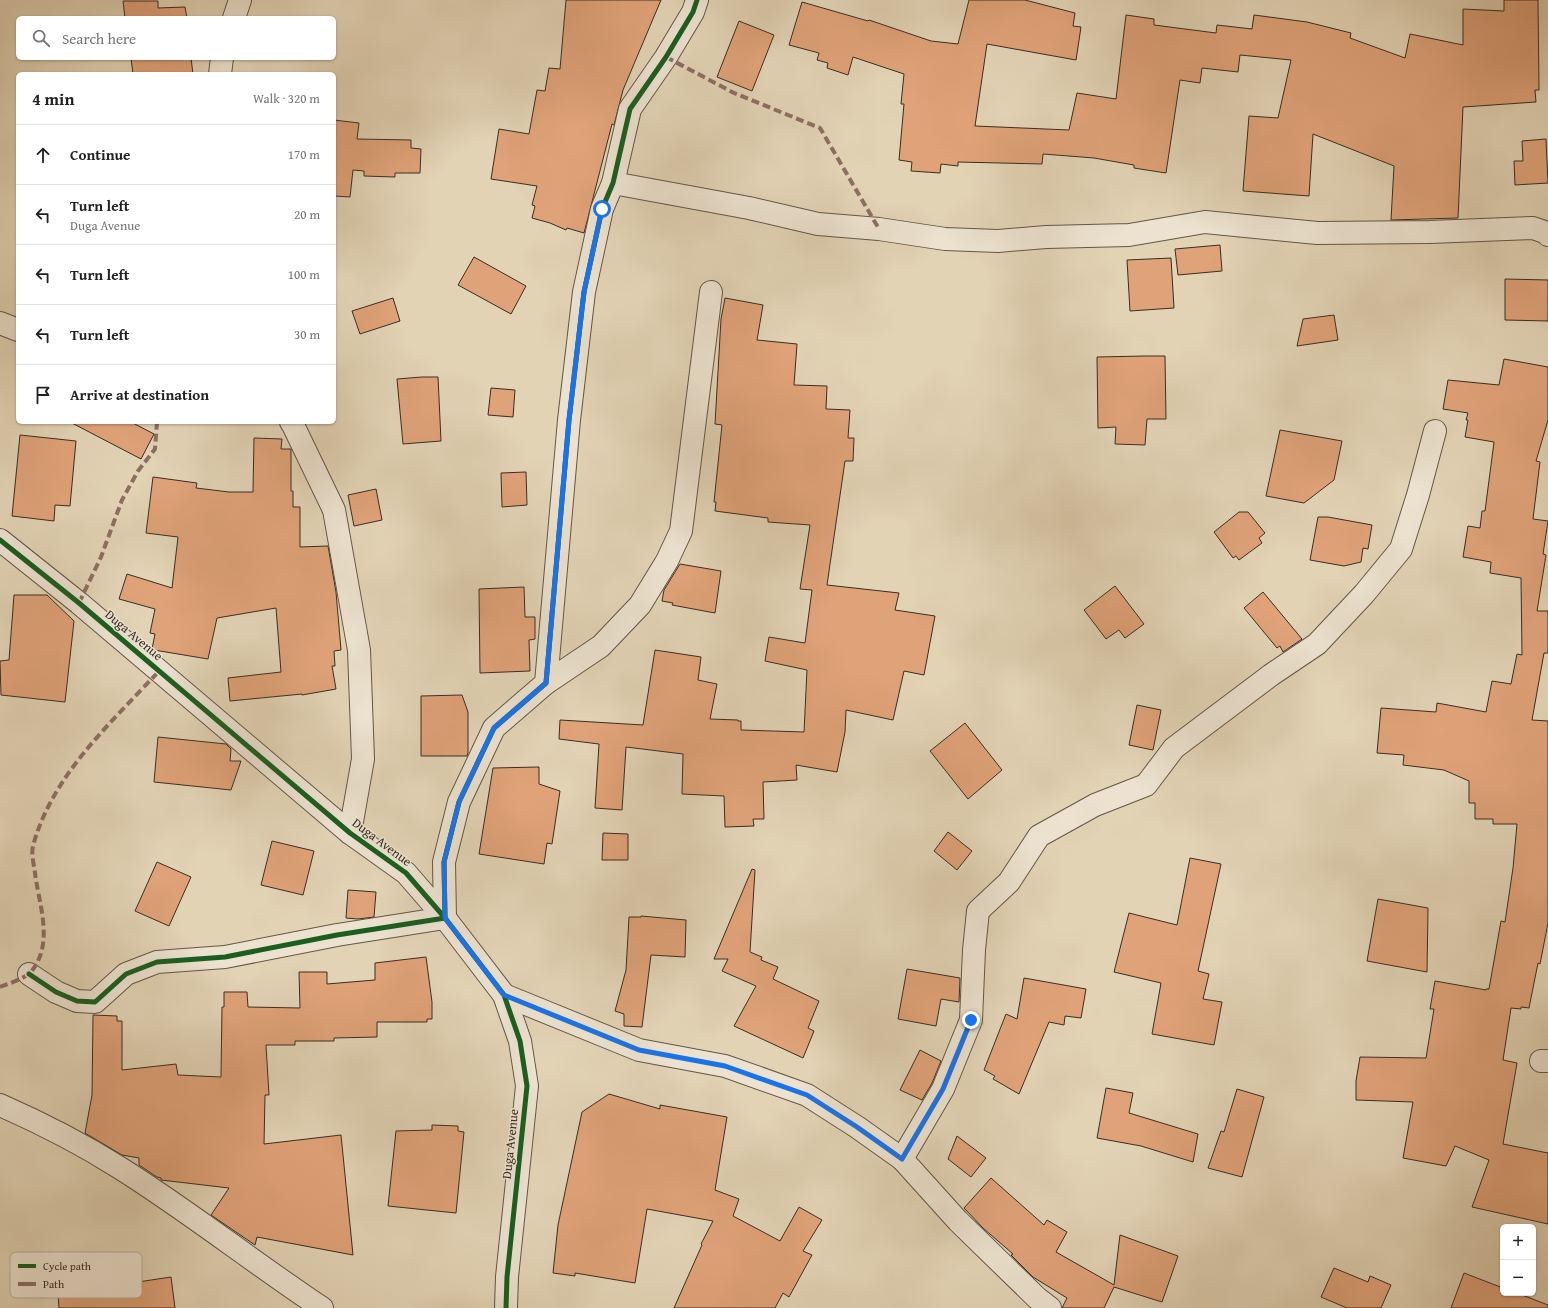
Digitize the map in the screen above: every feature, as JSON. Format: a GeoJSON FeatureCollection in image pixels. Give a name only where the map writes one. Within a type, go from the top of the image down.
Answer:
{"type":"FeatureCollection","features":[{"type":"Feature","properties":{"kind":"street"},"geometry":{"type":"LineString","coordinates":[[235,16],[240,0]]}},
{"type":"Feature","properties":{"kind":"street"},"geometry":{"type":"LineString","coordinates":[[546,683],[568,428],[584,292],[602,209],[613,183],[630,109],[666,57],[693,12],[697,0]]}},
{"type":"Feature","properties":{"kind":"street"},"geometry":{"type":"LineString","coordinates":[[220,72],[222,60]]}},
{"type":"Feature","properties":{"kind":"street"},"geometry":{"type":"LineString","coordinates":[[613,183],[749,208],[818,224],[879,229],[945,239],[998,241],[1046,237],[1129,235],[1205,222],[1317,233],[1430,232],[1532,228],[1547,233],[1548,235]]}},
{"type":"Feature","properties":{"kind":"street"},"geometry":{"type":"LineString","coordinates":[[29,974],[56,992],[78,1001],[95,1002],[126,974],[157,962],[225,957],[337,935],[445,918],[444,862],[459,802],[494,728],[546,683],[601,646],[640,605],[667,561],[681,531],[711,292]]}},
{"type":"Feature","properties":{"kind":"street"},"geometry":{"type":"LineString","coordinates":[[0,323],[16,329]]}},
{"type":"Feature","properties":{"kind":"street"},"geometry":{"type":"LineString","coordinates":[[293,424],[334,510],[360,650],[363,759],[350,833]]}},
{"type":"Feature","properties":{"kind":"street"},"geometry":{"type":"LineString","coordinates":[[902,1159],[943,1089],[971,1020],[974,950],[978,911],[1009,882],[1039,836],[1095,805],[1146,785],[1174,748],[1271,675],[1317,644],[1364,594],[1401,549],[1418,495],[1435,432]]}},
{"type":"Feature","properties":{"kind":"street","name":"Duga Avenue"},"geometry":{"type":"LineString","coordinates":[[1,542],[79,602],[350,833],[406,873],[445,918],[504,995],[520,1041],[527,1086],[507,1277],[506,1308]]}},
{"type":"Feature","properties":{"kind":"street"},"geometry":{"type":"LineString","coordinates":[[504,995],[639,1050],[725,1066],[807,1095],[857,1127],[902,1159],[958,1221],[1037,1298],[1050,1308]]}},
{"type":"Feature","properties":{"kind":"street"},"geometry":{"type":"LineString","coordinates":[[0,1104],[40,1123],[120,1168],[183,1210],[283,1282],[322,1308]]}},
{"type":"Feature","properties":{"kind":"building"},"geometry":{"type":"Polygon","coordinates":[[[566,0],[661,0],[623,90],[614,125],[612,124],[584,233],[567,228],[566,230],[550,223],[532,218],[535,206],[532,205],[537,186],[491,179],[499,129],[529,134],[537,90],[545,91],[549,68],[560,69],[566,0]]]}},
{"type":"Feature","properties":{"kind":"building"},"geometry":{"type":"Polygon","coordinates":[[[969,0],[1025,0],[1075,13],[1073,26],[1081,27],[1076,60],[987,44],[975,126],[1069,130],[1077,93],[1116,99],[1126,15],[1154,19],[1154,25],[1216,33],[1217,25],[1252,29],[1254,15],[1307,22],[1351,33],[1350,38],[1405,58],[1410,34],[1463,45],[1463,9],[1504,11],[1504,0],[1538,0],[1539,90],[1535,90],[1536,102],[1463,107],[1458,218],[1391,220],[1394,166],[1313,134],[1309,196],[1243,191],[1249,116],[1278,118],[1291,60],[1240,55],[1238,72],[1202,68],[1200,83],[1180,80],[1166,173],[1134,168],[1134,165],[1094,158],[1043,154],[1042,164],[958,162],[958,166],[941,164],[940,173],[911,171],[912,162],[899,160],[904,104],[901,104],[904,74],[853,57],[848,75],[827,68],[828,63],[817,60],[819,53],[789,45],[802,2],[868,21],[869,20],[931,41],[958,44],[969,0]]]}},
{"type":"Feature","properties":{"kind":"building"},"geometry":{"type":"Polygon","coordinates":[[[123,1],[158,1],[158,8],[185,7],[187,16],[125,16],[123,1]]]}},
{"type":"Feature","properties":{"kind":"building"},"geometry":{"type":"Polygon","coordinates":[[[739,21],[774,35],[752,91],[717,77],[739,21]]]}},
{"type":"Feature","properties":{"kind":"building"},"geometry":{"type":"Polygon","coordinates":[[[131,60],[191,60],[193,72],[133,72],[131,60]]]}},
{"type":"Feature","properties":{"kind":"building"},"geometry":{"type":"Polygon","coordinates":[[[336,120],[359,123],[357,139],[411,140],[411,148],[421,149],[420,173],[395,173],[395,177],[364,176],[364,171],[353,170],[350,197],[336,196],[336,120]]]}},
{"type":"Feature","properties":{"kind":"building"},"geometry":{"type":"Polygon","coordinates":[[[1546,139],[1548,183],[1515,185],[1514,161],[1523,161],[1522,141],[1546,139]]]}},
{"type":"Feature","properties":{"kind":"building"},"geometry":{"type":"Polygon","coordinates":[[[1220,245],[1222,271],[1178,275],[1175,249],[1220,245]]]}},
{"type":"Feature","properties":{"kind":"building"},"geometry":{"type":"Polygon","coordinates":[[[474,257],[526,286],[511,314],[458,285],[474,257]]]}},
{"type":"Feature","properties":{"kind":"building"},"geometry":{"type":"Polygon","coordinates":[[[1171,258],[1174,308],[1130,311],[1127,260],[1171,258]]]}},
{"type":"Feature","properties":{"kind":"building"},"geometry":{"type":"Polygon","coordinates":[[[1505,279],[1548,280],[1548,321],[1505,320],[1505,279]]]}},
{"type":"Feature","properties":{"kind":"building"},"geometry":{"type":"Polygon","coordinates":[[[393,298],[400,321],[360,334],[352,311],[393,298]]]}},
{"type":"Feature","properties":{"kind":"building"},"geometry":{"type":"Polygon","coordinates":[[[725,298],[763,305],[757,340],[797,344],[794,385],[827,386],[826,409],[850,410],[848,438],[854,438],[853,461],[845,461],[827,585],[899,593],[895,610],[935,616],[924,675],[904,671],[893,720],[846,710],[845,732],[837,772],[796,765],[797,780],[763,782],[764,819],[753,819],[754,826],[725,827],[724,796],[682,794],[683,754],[626,747],[622,810],[595,808],[599,744],[559,739],[560,720],[643,725],[655,650],[701,657],[698,680],[717,684],[710,719],[741,721],[741,730],[804,732],[807,670],[765,661],[769,637],[805,643],[812,590],[800,589],[810,525],[768,522],[768,518],[715,511],[716,502],[714,502],[722,425],[715,424],[721,319],[725,298]]]}},
{"type":"Feature","properties":{"kind":"building"},"geometry":{"type":"Polygon","coordinates":[[[1334,315],[1338,340],[1297,346],[1303,319],[1334,315]]]}},
{"type":"Feature","properties":{"kind":"building"},"geometry":{"type":"Polygon","coordinates":[[[1165,356],[1166,419],[1147,419],[1145,445],[1115,444],[1116,427],[1098,428],[1097,357],[1165,356]]]}},
{"type":"Feature","properties":{"kind":"building"},"geometry":{"type":"Polygon","coordinates":[[[1504,359],[1548,367],[1548,420],[1536,461],[1540,462],[1533,519],[1548,521],[1543,554],[1546,555],[1537,611],[1548,611],[1548,653],[1544,653],[1532,720],[1548,721],[1548,923],[1529,1008],[1511,1008],[1503,1060],[1517,1063],[1503,1144],[1548,1153],[1548,1224],[1472,1207],[1489,1160],[1455,1146],[1446,1166],[1403,1158],[1413,1102],[1356,1100],[1356,1081],[1360,1057],[1426,1058],[1434,1009],[1430,1009],[1435,981],[1486,990],[1489,989],[1501,921],[1505,922],[1513,868],[1517,824],[1493,824],[1493,819],[1475,819],[1475,803],[1469,803],[1469,781],[1444,770],[1403,765],[1404,755],[1377,753],[1381,708],[1436,712],[1437,703],[1486,712],[1492,681],[1511,684],[1517,654],[1522,655],[1521,578],[1490,573],[1491,562],[1463,557],[1468,526],[1480,528],[1482,511],[1485,511],[1494,442],[1465,437],[1468,413],[1443,409],[1448,380],[1499,385],[1504,359]]]}},
{"type":"Feature","properties":{"kind":"building"},"geometry":{"type":"Polygon","coordinates":[[[438,377],[441,441],[403,444],[397,379],[438,377]]]}},
{"type":"Feature","properties":{"kind":"building"},"geometry":{"type":"Polygon","coordinates":[[[491,388],[515,390],[513,417],[488,415],[491,388]]]}},
{"type":"Feature","properties":{"kind":"building"},"geometry":{"type":"Polygon","coordinates":[[[74,424],[135,424],[154,434],[141,459],[74,424]]]}},
{"type":"Feature","properties":{"kind":"building"},"geometry":{"type":"Polygon","coordinates":[[[1280,430],[1342,441],[1334,480],[1304,503],[1266,496],[1280,430]]]}},
{"type":"Feature","properties":{"kind":"building"},"geometry":{"type":"Polygon","coordinates":[[[20,435],[76,441],[70,506],[55,505],[54,521],[12,516],[20,435]]]}},
{"type":"Feature","properties":{"kind":"building"},"geometry":{"type":"Polygon","coordinates":[[[254,438],[282,439],[281,449],[291,449],[291,491],[293,491],[293,507],[300,507],[300,547],[328,546],[336,592],[341,650],[334,651],[335,666],[332,666],[336,689],[302,695],[230,701],[228,678],[281,672],[276,608],[217,618],[208,659],[152,649],[155,634],[150,633],[155,609],[119,599],[127,574],[172,588],[178,537],[146,533],[153,477],[197,483],[196,488],[229,492],[253,492],[254,438]]]}},
{"type":"Feature","properties":{"kind":"building"},"geometry":{"type":"Polygon","coordinates":[[[526,472],[527,505],[502,507],[501,473],[526,472]]]}},
{"type":"Feature","properties":{"kind":"building"},"geometry":{"type":"Polygon","coordinates":[[[376,489],[382,520],[354,526],[348,495],[376,489]]]}},
{"type":"Feature","properties":{"kind":"building"},"geometry":{"type":"Polygon","coordinates":[[[1239,512],[1248,512],[1265,533],[1259,538],[1262,543],[1239,560],[1236,556],[1233,558],[1214,532],[1239,512]]]}},
{"type":"Feature","properties":{"kind":"building"},"geometry":{"type":"Polygon","coordinates":[[[1318,517],[1328,517],[1372,525],[1368,549],[1363,548],[1361,562],[1344,566],[1310,560],[1318,517]]]}},
{"type":"Feature","properties":{"kind":"building"},"geometry":{"type":"Polygon","coordinates":[[[680,564],[721,571],[715,613],[672,605],[673,603],[662,601],[664,590],[680,564]]]}},
{"type":"Feature","properties":{"kind":"building"},"geometry":{"type":"Polygon","coordinates":[[[1115,586],[1144,624],[1125,638],[1119,630],[1106,639],[1084,610],[1115,586]]]}},
{"type":"Feature","properties":{"kind":"building"},"geometry":{"type":"Polygon","coordinates":[[[524,587],[525,617],[535,617],[535,639],[529,640],[530,671],[480,673],[479,589],[524,587]]]}},
{"type":"Feature","properties":{"kind":"building"},"geometry":{"type":"Polygon","coordinates":[[[1263,592],[1302,639],[1283,652],[1280,646],[1277,648],[1244,608],[1263,592]]]}},
{"type":"Feature","properties":{"kind":"building"},"geometry":{"type":"Polygon","coordinates":[[[14,595],[47,595],[74,621],[65,702],[1,695],[0,661],[9,660],[14,595]]]}},
{"type":"Feature","properties":{"kind":"building"},"geometry":{"type":"Polygon","coordinates":[[[462,695],[468,712],[467,756],[421,756],[421,696],[462,695]]]}},
{"type":"Feature","properties":{"kind":"building"},"geometry":{"type":"Polygon","coordinates":[[[1137,705],[1161,710],[1153,750],[1129,745],[1137,705]]]}},
{"type":"Feature","properties":{"kind":"building"},"geometry":{"type":"Polygon","coordinates":[[[965,723],[1002,770],[968,799],[930,751],[965,723]]]}},
{"type":"Feature","properties":{"kind":"building"},"geometry":{"type":"Polygon","coordinates":[[[158,737],[226,744],[231,749],[230,761],[241,761],[231,790],[154,782],[158,737]]]}},
{"type":"Feature","properties":{"kind":"building"},"geometry":{"type":"Polygon","coordinates":[[[539,767],[539,784],[560,791],[552,844],[547,843],[544,864],[479,854],[493,768],[539,767]]]}},
{"type":"Feature","properties":{"kind":"building"},"geometry":{"type":"Polygon","coordinates":[[[948,832],[972,851],[957,870],[934,851],[948,832]]]}},
{"type":"Feature","properties":{"kind":"building"},"geometry":{"type":"Polygon","coordinates":[[[603,833],[628,834],[628,860],[602,860],[603,833]]]}},
{"type":"Feature","properties":{"kind":"building"},"geometry":{"type":"Polygon","coordinates":[[[272,841],[314,851],[303,895],[261,885],[272,841]]]}},
{"type":"Feature","properties":{"kind":"building"},"geometry":{"type":"Polygon","coordinates":[[[1190,858],[1221,864],[1198,971],[1209,974],[1203,999],[1222,1002],[1214,1045],[1152,1034],[1161,983],[1114,972],[1129,913],[1177,925],[1190,858]]]}},
{"type":"Feature","properties":{"kind":"building"},"geometry":{"type":"Polygon","coordinates":[[[157,862],[191,877],[169,926],[135,911],[157,862]]]}},
{"type":"Feature","properties":{"kind":"building"},"geometry":{"type":"Polygon","coordinates":[[[752,869],[755,870],[750,952],[762,957],[761,960],[778,967],[773,979],[819,1001],[808,1028],[814,1031],[803,1058],[734,1026],[756,986],[722,971],[728,959],[714,959],[752,869]]]}},
{"type":"Feature","properties":{"kind":"building"},"geometry":{"type":"Polygon","coordinates":[[[348,890],[376,892],[374,917],[358,919],[346,918],[348,890]]]}},
{"type":"Feature","properties":{"kind":"building"},"geometry":{"type":"Polygon","coordinates":[[[1378,899],[1428,908],[1427,972],[1367,961],[1378,899]]]}},
{"type":"Feature","properties":{"kind":"building"},"geometry":{"type":"Polygon","coordinates":[[[641,916],[686,920],[685,957],[651,955],[642,1027],[624,1026],[624,1014],[615,1011],[626,970],[629,917],[641,916]]]}},
{"type":"Feature","properties":{"kind":"building"},"geometry":{"type":"Polygon","coordinates":[[[426,957],[432,1002],[432,1019],[427,1019],[427,1022],[377,1022],[377,1037],[334,1038],[334,1041],[295,1041],[295,1045],[266,1045],[269,1095],[265,1095],[264,1144],[341,1135],[353,1255],[257,1237],[255,1245],[211,1215],[229,1188],[161,1180],[161,1178],[139,1165],[139,1158],[122,1155],[85,1133],[92,1095],[93,1015],[117,1016],[117,1021],[122,1021],[122,1070],[176,1064],[178,1075],[221,1077],[222,1007],[224,1007],[224,992],[247,992],[248,1007],[300,1008],[299,972],[327,972],[327,984],[375,980],[375,963],[426,957]]]}},
{"type":"Feature","properties":{"kind":"building"},"geometry":{"type":"Polygon","coordinates":[[[907,969],[960,978],[959,1002],[941,999],[936,1026],[898,1019],[907,969]]]}},
{"type":"Feature","properties":{"kind":"building"},"geometry":{"type":"Polygon","coordinates":[[[1024,978],[1086,989],[1081,1018],[1065,1016],[1064,1025],[1049,1022],[1019,1094],[993,1079],[995,1076],[984,1070],[1006,1014],[1017,1019],[1024,978]]]}},
{"type":"Feature","properties":{"kind":"building"},"geometry":{"type":"Polygon","coordinates":[[[920,1050],[941,1061],[932,1083],[922,1100],[900,1090],[920,1050]]]}},
{"type":"Feature","properties":{"kind":"building"},"geometry":{"type":"Polygon","coordinates":[[[1106,1088],[1133,1093],[1129,1113],[1198,1134],[1193,1162],[1141,1146],[1097,1138],[1106,1088]]]}},
{"type":"Feature","properties":{"kind":"building"},"geometry":{"type":"Polygon","coordinates":[[[1237,1089],[1264,1097],[1242,1177],[1208,1168],[1221,1131],[1224,1132],[1237,1089]]]}},
{"type":"Feature","properties":{"kind":"building"},"geometry":{"type":"Polygon","coordinates":[[[609,1094],[660,1109],[660,1105],[727,1117],[715,1190],[739,1199],[733,1216],[780,1241],[799,1207],[822,1220],[803,1251],[812,1255],[789,1297],[783,1293],[775,1308],[674,1308],[702,1245],[701,1244],[713,1221],[647,1209],[635,1283],[575,1273],[575,1276],[553,1273],[558,1225],[582,1112],[609,1094]]]}},
{"type":"Feature","properties":{"kind":"building"},"geometry":{"type":"Polygon","coordinates":[[[432,1125],[458,1126],[458,1131],[464,1132],[456,1213],[388,1206],[396,1131],[432,1130],[432,1125]]]}},
{"type":"Feature","properties":{"kind":"building"},"geometry":{"type":"Polygon","coordinates":[[[957,1136],[986,1158],[971,1177],[948,1159],[957,1136]]]}},
{"type":"Feature","properties":{"kind":"building"},"geometry":{"type":"Polygon","coordinates":[[[991,1178],[1044,1225],[1047,1220],[1067,1232],[1056,1252],[1114,1285],[1120,1235],[1178,1256],[1162,1302],[1114,1287],[1104,1308],[1062,1308],[1067,1298],[1033,1277],[1011,1255],[1013,1254],[983,1228],[964,1208],[991,1178]]]}},
{"type":"Feature","properties":{"kind":"building"},"geometry":{"type":"Polygon","coordinates":[[[1334,1268],[1368,1282],[1370,1276],[1391,1285],[1381,1308],[1347,1308],[1321,1297],[1334,1268]]]}},
{"type":"Feature","properties":{"kind":"building"},"geometry":{"type":"Polygon","coordinates":[[[1464,1273],[1500,1287],[1500,1296],[1525,1296],[1548,1305],[1548,1308],[1451,1308],[1464,1273]]]}},
{"type":"Feature","properties":{"kind":"building"},"geometry":{"type":"Polygon","coordinates":[[[171,1277],[175,1308],[59,1308],[58,1298],[142,1298],[142,1281],[171,1277]]]}},
{"type":"Feature","properties":{"kind":"marked path"},"geometry":{"type":"LineString","coordinates":[[666,57],[734,93],[820,128],[879,229]]}},
{"type":"Feature","properties":{"kind":"marked path"},"geometry":{"type":"LineString","coordinates":[[79,603],[101,557],[122,500],[138,471],[155,449],[157,424]]}},
{"type":"Feature","properties":{"kind":"marked path"},"geometry":{"type":"LineString","coordinates":[[0,987],[28,975],[38,962],[42,950],[44,937],[42,911],[32,849],[42,820],[54,796],[85,751],[159,671]]}},
{"type":"Feature","properties":{"kind":"cycle path"},"geometry":{"type":"LineString","coordinates":[[29,974],[56,992],[77,1001],[95,1002],[126,974],[157,962],[225,957],[337,935],[445,918],[444,862],[459,802],[494,728],[546,683],[569,420],[584,292],[602,209],[613,183],[630,109],[666,57],[693,12],[697,0]]}},
{"type":"Feature","properties":{"kind":"cycle path"},"geometry":{"type":"LineString","coordinates":[[0,540],[79,603],[350,833],[406,873],[445,918],[504,995],[520,1041],[527,1086],[507,1277],[506,1308]]}},
{"type":"Feature","properties":{"kind":"route"},"geometry":{"type":"LineString","coordinates":[[602,209],[584,292],[559,520],[546,683],[494,728],[459,802],[444,862],[445,918],[504,995],[639,1050],[725,1066],[807,1095],[857,1127],[902,1159],[943,1089],[971,1020]]}}]}
